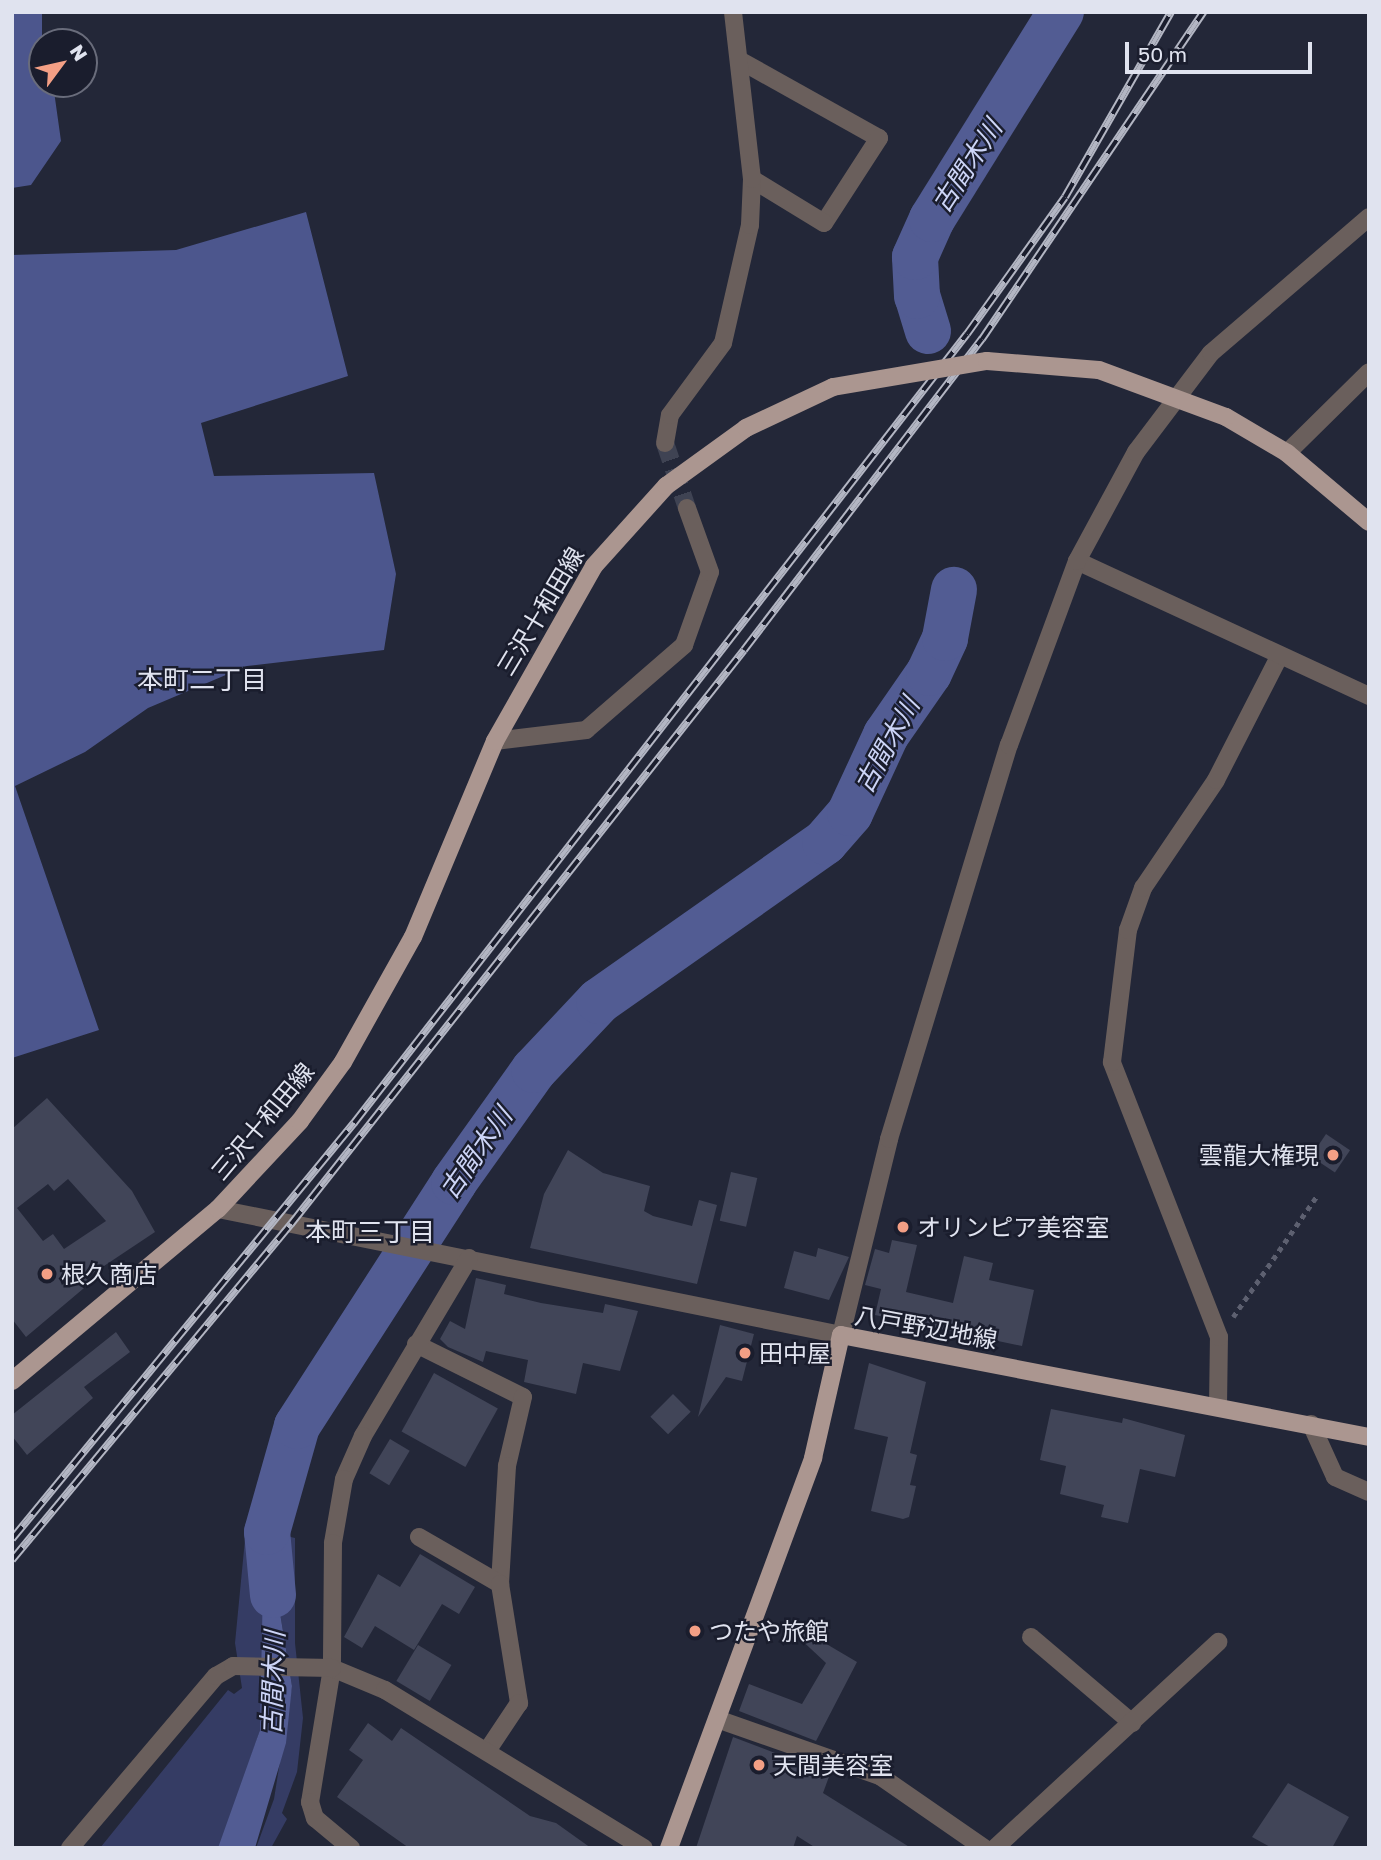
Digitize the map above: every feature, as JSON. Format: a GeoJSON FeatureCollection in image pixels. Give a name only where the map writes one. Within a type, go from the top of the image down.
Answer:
{"type":"FeatureCollection","features":[{"type":"Feature","properties":{"kind":"main road","name":"三沢十和田線"},"geometry":{"type":"LineString","coordinates":[[12,1381],[218,1209],[300,1121],[343,1062],[413,937],[495,741],[563,615],[629,520],[746,428],[833,387],[988,361],[1099,370],[1226,417],[1287,453],[1369,522]]}},
{"type":"Feature","properties":{"kind":"main road","name":"八戸野辺地線"},"geometry":{"type":"LineString","coordinates":[[669,1848],[813,1458],[841,1335],[1369,1437]]}},
{"type":"Feature","properties":{"kind":"street"},"geometry":{"type":"LineString","coordinates":[[665,443],[670,415],[723,343],[750,225],[752,179],[741,61],[733,12]]}},
{"type":"Feature","properties":{"kind":"street"},"geometry":{"type":"LineString","coordinates":[[741,61],[879,138],[824,223],[752,179]]}},
{"type":"Feature","properties":{"kind":"street"},"geometry":{"type":"LineString","coordinates":[[218,1209],[841,1335],[889,1139],[997,785],[1077,561],[1136,453],[1211,353],[1369,217]]}},
{"type":"Feature","properties":{"kind":"street"},"geometry":{"type":"LineString","coordinates":[[1287,453],[1369,372]]}},
{"type":"Feature","properties":{"kind":"street"},"geometry":{"type":"LineString","coordinates":[[495,741],[586,730],[684,645],[710,572],[687,508]]}},
{"type":"Feature","properties":{"kind":"street"},"geometry":{"type":"LineString","coordinates":[[1077,561],[1369,696]]}},
{"type":"Feature","properties":{"kind":"street"},"geometry":{"type":"LineString","coordinates":[[1218,1406],[1219,1337],[1112,1062],[1128,930],[1143,888],[1216,780],[1280,655]]}},
{"type":"Feature","properties":{"kind":"street"},"geometry":{"type":"LineString","coordinates":[[351,1848],[315,1818],[310,1802],[333,1543],[344,1479],[460,1256]]}},
{"type":"Feature","properties":{"kind":"street"},"geometry":{"type":"LineString","coordinates":[[416,1344],[523,1397],[508,1466],[500,1584],[519,1703],[487,1751]]}},
{"type":"Feature","properties":{"kind":"street"},"geometry":{"type":"LineString","coordinates":[[1311,1424],[1335,1477],[1369,1492]]}},
{"type":"Feature","properties":{"kind":"street"},"geometry":{"type":"LineString","coordinates":[[419,1537],[500,1584]]}},
{"type":"Feature","properties":{"kind":"street"},"geometry":{"type":"LineString","coordinates":[[1031,1637],[1132,1723]]}},
{"type":"Feature","properties":{"kind":"street"},"geometry":{"type":"LineString","coordinates":[[995,1848],[1218,1642]]}},
{"type":"Feature","properties":{"kind":"street"},"geometry":{"type":"LineString","coordinates":[[70,1848],[192,1701],[233,1666],[323,1668],[385,1690],[644,1848]]}},
{"type":"Feature","properties":{"kind":"street"},"geometry":{"type":"LineString","coordinates":[[717,1719],[880,1776],[984,1848]]}},
{"type":"Feature","properties":{"kind":"path"},"geometry":{"type":"LineString","coordinates":[[1219,1337],[1317,1198]]}},
{"type":"Feature","properties":{"kind":"shaded area"},"geometry":{"type":"Polygon","coordinates":[[[12,12],[42,12],[42,28],[28,28],[28,98],[55,98],[61,141],[31,185],[12,188],[12,12]]]}},
{"type":"Feature","properties":{"kind":"shaded area"},"geometry":{"type":"Polygon","coordinates":[[[306,212],[348,376],[201,423],[214,476],[374,473],[396,574],[384,650],[247,666],[148,708],[85,752],[15,786],[99,1030],[12,1058],[12,255],[176,250],[306,212]]]}},
{"type":"Feature","properties":{"kind":"shaded area"},"geometry":{"type":"Polygon","coordinates":[[[246,1529],[264,1532],[267,1578],[260,1730],[226,1833],[218,1848],[100,1848],[228,1690],[234,1694],[242,1688],[235,1643],[246,1529]]]}},
{"type":"Feature","properties":{"kind":"shaded area"},"geometry":{"type":"Polygon","coordinates":[[[274,1533],[295,1538],[295,1643],[303,1718],[297,1772],[282,1813],[287,1819],[271,1848],[256,1848],[274,1799],[292,1686],[280,1613],[285,1583],[274,1533]]]}},
{"type":"Feature","properties":{"kind":"water"},"geometry":{"type":"Polygon","coordinates":[[[264,1532],[274,1533],[285,1583],[280,1613],[292,1686],[286,1743],[255,1848],[218,1848],[260,1730],[264,1532]]]}},
{"type":"Feature","properties":{"kind":"building"},"geometry":{"type":"Polygon","coordinates":[[[47,1098],[132,1191],[155,1232],[86,1278],[90,1283],[26,1337],[12,1319],[12,1129],[47,1098]],[[68,1179],[54,1191],[48,1184],[17,1208],[43,1241],[53,1234],[64,1249],[106,1221],[68,1179]]]}},
{"type":"Feature","properties":{"kind":"building","name":"雲龍大権現"},"geometry":{"type":"Polygon","coordinates":[[[1326,1134],[1350,1150],[1335,1173],[1311,1156],[1326,1134]]]}},
{"type":"Feature","properties":{"kind":"building"},"geometry":{"type":"Polygon","coordinates":[[[568,1150],[603,1173],[650,1186],[644,1211],[653,1216],[692,1226],[699,1200],[717,1205],[697,1284],[530,1248],[544,1194],[568,1150]]]}},
{"type":"Feature","properties":{"kind":"building"},"geometry":{"type":"Polygon","coordinates":[[[731,1172],[757,1178],[746,1227],[720,1221],[731,1172]]]}},
{"type":"Feature","properties":{"kind":"building"},"geometry":{"type":"Polygon","coordinates":[[[892,1240],[917,1245],[906,1292],[953,1303],[964,1256],[993,1263],[989,1280],[1034,1290],[1022,1346],[875,1315],[881,1289],[865,1285],[875,1249],[889,1253],[892,1240]]]}},
{"type":"Feature","properties":{"kind":"building"},"geometry":{"type":"Polygon","coordinates":[[[818,1248],[849,1257],[829,1300],[784,1288],[794,1251],[816,1257],[818,1248]]]}},
{"type":"Feature","properties":{"kind":"building"},"geometry":{"type":"Polygon","coordinates":[[[476,1278],[506,1285],[504,1294],[541,1303],[603,1313],[605,1304],[638,1311],[620,1371],[583,1363],[576,1394],[524,1382],[528,1360],[486,1351],[483,1362],[448,1347],[440,1339],[450,1321],[465,1329],[476,1278]]]}},
{"type":"Feature","properties":{"kind":"building"},"geometry":{"type":"Polygon","coordinates":[[[720,1325],[754,1334],[742,1381],[726,1377],[698,1417],[720,1325]]]}},
{"type":"Feature","properties":{"kind":"building"},"geometry":{"type":"Polygon","coordinates":[[[116,1332],[130,1352],[84,1387],[93,1398],[27,1455],[12,1436],[12,1415],[116,1332]]]}},
{"type":"Feature","properties":{"kind":"building"},"geometry":{"type":"Polygon","coordinates":[[[869,1363],[926,1382],[910,1453],[917,1455],[910,1485],[916,1486],[909,1517],[903,1519],[871,1511],[888,1437],[854,1429],[869,1363]]]}},
{"type":"Feature","properties":{"kind":"building"},"geometry":{"type":"Polygon","coordinates":[[[434,1373],[498,1408],[465,1467],[402,1432],[434,1373]]]}},
{"type":"Feature","properties":{"kind":"building"},"geometry":{"type":"Polygon","coordinates":[[[673,1394],[691,1412],[668,1434],[650,1417],[673,1394]]]}},
{"type":"Feature","properties":{"kind":"building"},"geometry":{"type":"Polygon","coordinates":[[[1051,1409],[1122,1423],[1123,1418],[1185,1435],[1175,1477],[1140,1469],[1128,1523],[1101,1517],[1104,1505],[1060,1494],[1066,1466],[1040,1460],[1051,1409]]]}},
{"type":"Feature","properties":{"kind":"building"},"geometry":{"type":"Polygon","coordinates":[[[390,1439],[410,1451],[389,1485],[369,1473],[390,1439]]]}},
{"type":"Feature","properties":{"kind":"building"},"geometry":{"type":"Polygon","coordinates":[[[420,1554],[475,1587],[459,1614],[442,1604],[414,1650],[375,1626],[362,1648],[344,1637],[378,1574],[400,1587],[420,1554]]]}},
{"type":"Feature","properties":{"kind":"building"},"geometry":{"type":"Polygon","coordinates":[[[801,1629],[857,1662],[816,1741],[739,1711],[749,1684],[802,1704],[826,1663],[796,1635],[801,1629]]]}},
{"type":"Feature","properties":{"kind":"building"},"geometry":{"type":"Polygon","coordinates":[[[418,1645],[451,1665],[430,1701],[396,1681],[418,1645]]]}},
{"type":"Feature","properties":{"kind":"building"},"geometry":{"type":"Polygon","coordinates":[[[368,1723],[392,1741],[401,1728],[530,1816],[556,1823],[591,1848],[409,1848],[337,1797],[363,1760],[349,1750],[368,1723]]]}},
{"type":"Feature","properties":{"kind":"building"},"geometry":{"type":"Polygon","coordinates":[[[733,1737],[830,1774],[823,1793],[911,1848],[816,1848],[797,1836],[793,1848],[696,1848],[733,1737]]]}},
{"type":"Feature","properties":{"kind":"building"},"geometry":{"type":"Polygon","coordinates":[[[1288,1783],[1349,1817],[1332,1848],[1272,1848],[1252,1837],[1288,1783]]]}},
{"type":"Feature","properties":{"kind":"waterway","name":"古間木川"},"geometry":{"type":"LineString","coordinates":[[928,331],[917,296],[915,257],[932,219],[1061,12]]}},
{"type":"Feature","properties":{"kind":"waterway","name":"古間木川"},"geometry":{"type":"LineString","coordinates":[[273,1595],[267,1532],[297,1426],[454,1182],[534,1070],[599,1001],[825,842],[850,813],[886,735],[929,673],[945,638],[954,590]]}},
{"type":"Feature","properties":{"kind":"tunnel"},"geometry":{"type":"LineString","coordinates":[[665,443],[687,508]]}},
{"type":"Feature","properties":{"kind":"railway"},"geometry":{"type":"LineString","coordinates":[[12,1539],[354,1123],[967,334],[1065,197],[1171,12]]}},
{"type":"Feature","properties":{"kind":"railway"},"geometry":{"type":"LineString","coordinates":[[12,1560],[291,1224],[744,650],[982,339],[1203,12]]}},
{"type":"Feature","properties":{"kind":"place","name":"雲龍大権現"},"geometry":{"type":"Point","coordinates":[1333,1155]}},
{"type":"Feature","properties":{"kind":"place","name":"オリンピア美容室"},"geometry":{"type":"Point","coordinates":[903,1227]}},
{"type":"Feature","properties":{"kind":"place","name":"根久商店"},"geometry":{"type":"Point","coordinates":[47,1274]}},
{"type":"Feature","properties":{"kind":"place","name":"田中屋"},"geometry":{"type":"Point","coordinates":[745,1353]}},
{"type":"Feature","properties":{"kind":"place","name":"つたや旅館"},"geometry":{"type":"Point","coordinates":[695,1631]}},
{"type":"Feature","properties":{"kind":"place","name":"天間美容室"},"geometry":{"type":"Point","coordinates":[759,1765]}},
{"type":"Feature","properties":{"kind":"district","name":"本町二丁目"},"geometry":{"type":"Point","coordinates":[202,680]}},
{"type":"Feature","properties":{"kind":"district","name":"本町三丁目"},"geometry":{"type":"Point","coordinates":[370,1232]}}]}
